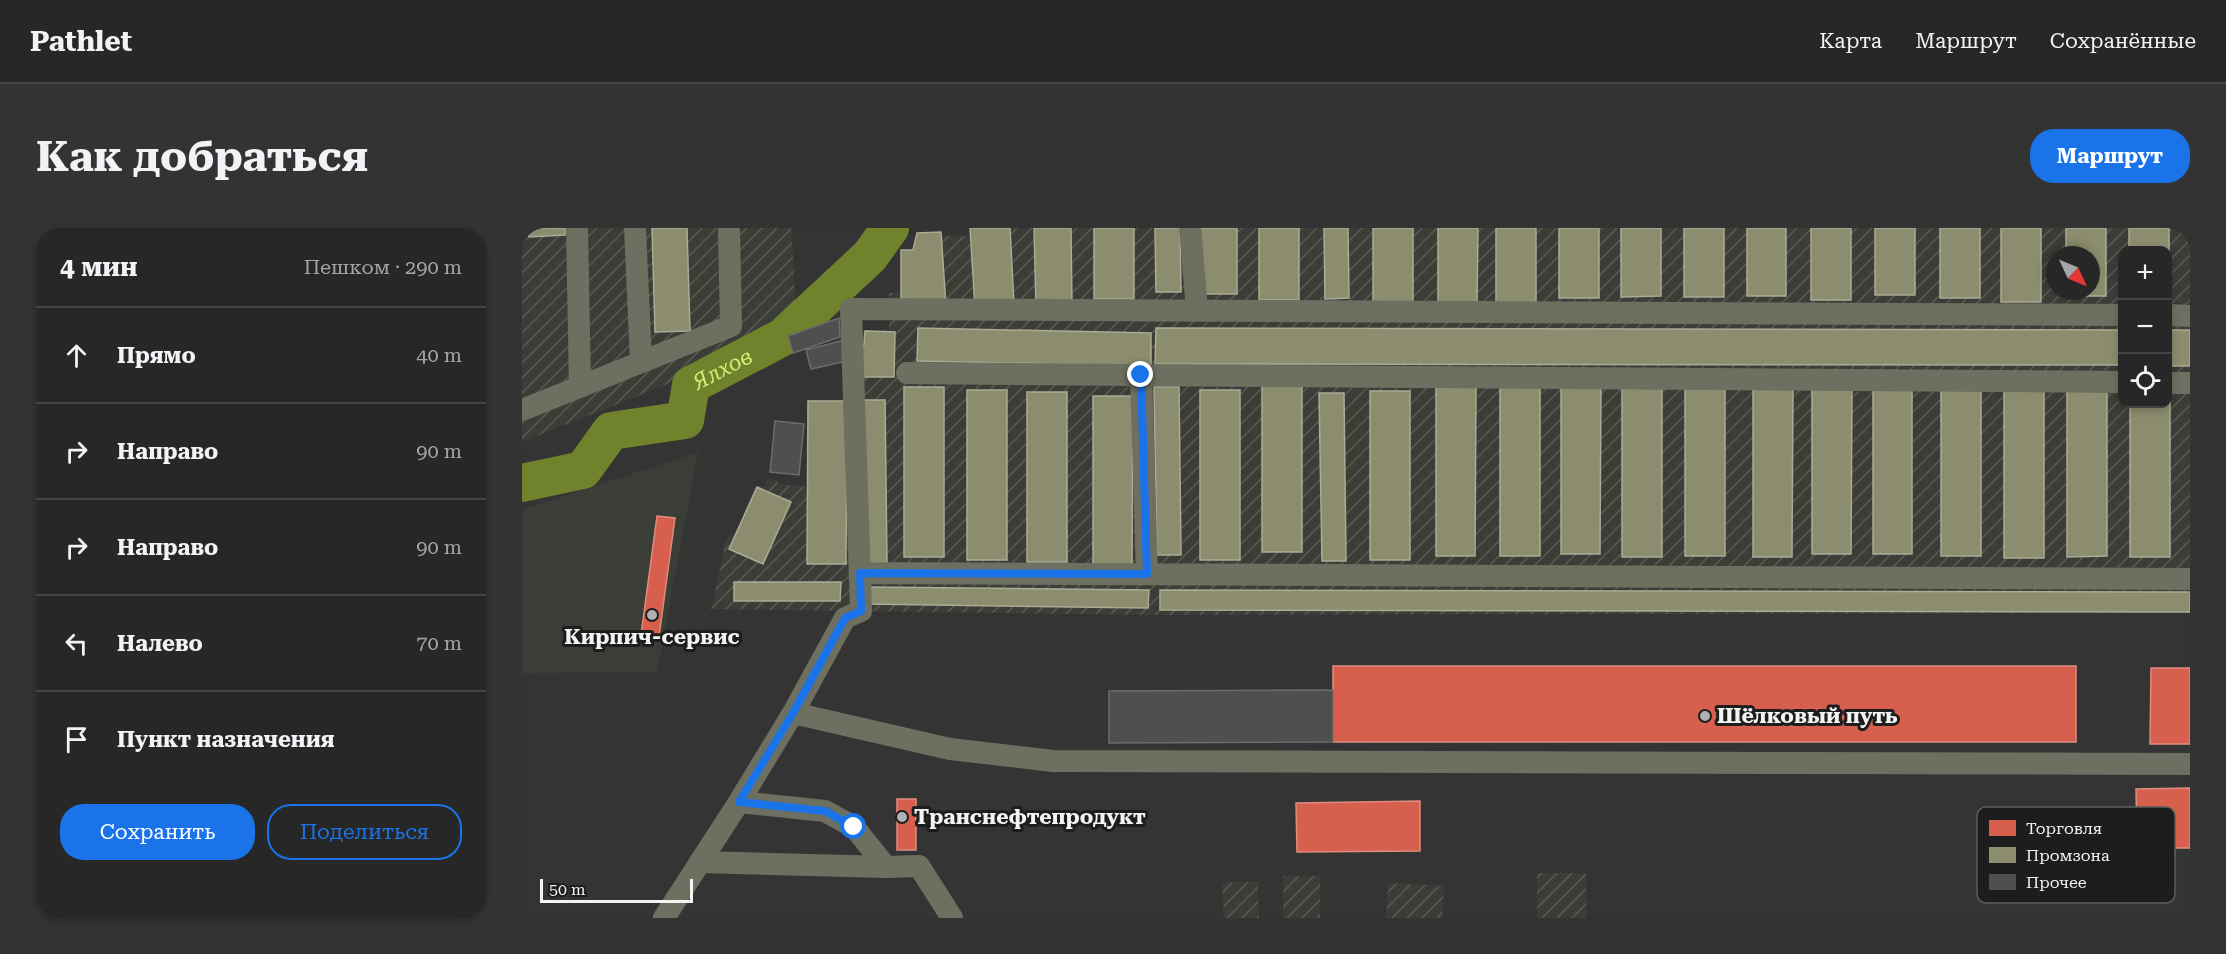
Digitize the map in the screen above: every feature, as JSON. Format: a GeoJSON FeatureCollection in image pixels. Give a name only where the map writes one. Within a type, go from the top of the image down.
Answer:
{"type":"FeatureCollection","features":[{"type":"Feature","properties":{"kind":"lane"},"geometry":{"type":"LineString","coordinates":[[577,228],[580,386]]}},
{"type":"Feature","properties":{"kind":"lane"},"geometry":{"type":"LineString","coordinates":[[635,228],[641,362]]}},
{"type":"Feature","properties":{"kind":"lane"},"geometry":{"type":"LineString","coordinates":[[522,410],[731,326],[729,228]]}},
{"type":"Feature","properties":{"kind":"lane"},"geometry":{"type":"LineString","coordinates":[[1190,228],[1197,310]]}},
{"type":"Feature","properties":{"kind":"lane"},"geometry":{"type":"LineString","coordinates":[[664,918],[793,713],[845,618],[861,611],[851,309],[2118,315]]}},
{"type":"Feature","properties":{"kind":"lane"},"geometry":{"type":"LineString","coordinates":[[2172,315],[2190,315]]}},
{"type":"Feature","properties":{"kind":"lane"},"geometry":{"type":"LineString","coordinates":[[907,373],[2118,382]]}},
{"type":"Feature","properties":{"kind":"lane"},"geometry":{"type":"LineString","coordinates":[[1141,375],[1147,574]]}},
{"type":"Feature","properties":{"kind":"lane"},"geometry":{"type":"LineString","coordinates":[[2172,383],[2190,383]]}},
{"type":"Feature","properties":{"kind":"lane"},"geometry":{"type":"LineString","coordinates":[[860,573],[2190,579]]}},
{"type":"Feature","properties":{"kind":"lane"},"geometry":{"type":"LineString","coordinates":[[793,713],[950,749],[1053,761],[2190,764]]}},
{"type":"Feature","properties":{"kind":"lane"},"geometry":{"type":"LineString","coordinates":[[739,802],[825,811],[854,827],[886,867]]}},
{"type":"Feature","properties":{"kind":"lane"},"geometry":{"type":"LineString","coordinates":[[700,862],[919,866],[952,918]]}},
{"type":"Feature","properties":{"kind":"shaded area"},"geometry":{"type":"Polygon","coordinates":[[[522,228],[791,228],[796,333],[522,442],[522,228]]]}},
{"type":"Feature","properties":{"kind":"shaded area"},"geometry":{"type":"Polygon","coordinates":[[[976,228],[2190,228],[2190,613],[1154,615],[711,609],[724,551],[722,549],[729,534],[734,535],[760,486],[764,487],[768,479],[777,480],[778,484],[811,487],[851,406],[862,330],[889,330],[889,293],[902,292],[926,236],[976,236],[976,228]]]}},
{"type":"Feature","properties":{"kind":"shaded area"},"geometry":{"type":"Polygon","coordinates":[[[698,452],[657,672],[522,673],[522,510],[698,452]]]}},
{"type":"Feature","properties":{"kind":"shaded area"},"geometry":{"type":"Polygon","coordinates":[[[1537,873],[1586,873],[1587,918],[1537,918],[1537,873]]]}},
{"type":"Feature","properties":{"kind":"shaded area"},"geometry":{"type":"Polygon","coordinates":[[[1283,876],[1320,876],[1320,918],[1283,918],[1283,876]]]}},
{"type":"Feature","properties":{"kind":"shaded area"},"geometry":{"type":"Polygon","coordinates":[[[1258,881],[1259,918],[1224,918],[1222,883],[1258,881]]]}},
{"type":"Feature","properties":{"kind":"shaded area"},"geometry":{"type":"Polygon","coordinates":[[[1388,883],[1444,886],[1442,918],[1386,918],[1388,883]]]}},
{"type":"Feature","properties":{"kind":"building: Торговля"},"geometry":{"type":"Polygon","coordinates":[[[657,516],[675,518],[659,637],[641,635],[657,516]]]}},
{"type":"Feature","properties":{"kind":"building: Торговля","name":"Шёлковый путь"},"geometry":{"type":"Polygon","coordinates":[[[1333,666],[2076,666],[2076,742],[1333,742],[1333,666]]]}},
{"type":"Feature","properties":{"kind":"building: Торговля"},"geometry":{"type":"Polygon","coordinates":[[[2151,668],[2190,668],[2190,744],[2150,744],[2151,668]]]}},
{"type":"Feature","properties":{"kind":"building: Торговля"},"geometry":{"type":"Polygon","coordinates":[[[2190,788],[2190,848],[2175,848],[2175,807],[2136,807],[2136,789],[2190,788]]]}},
{"type":"Feature","properties":{"kind":"building: Торговля"},"geometry":{"type":"Polygon","coordinates":[[[897,799],[916,799],[916,850],[897,850],[897,799]]]}},
{"type":"Feature","properties":{"kind":"building: Торговля"},"geometry":{"type":"Polygon","coordinates":[[[1420,801],[1420,851],[1297,852],[1296,803],[1420,801]]]}},
{"type":"Feature","properties":{"kind":"building: Промзона"},"geometry":{"type":"Polygon","coordinates":[[[529,228],[565,228],[565,235],[529,237],[529,228]]]}},
{"type":"Feature","properties":{"kind":"building: Промзона"},"geometry":{"type":"Polygon","coordinates":[[[652,228],[687,228],[690,331],[655,332],[652,228]]]}},
{"type":"Feature","properties":{"kind":"building: Промзона"},"geometry":{"type":"Polygon","coordinates":[[[970,228],[1010,228],[1014,305],[975,308],[970,228]]]}},
{"type":"Feature","properties":{"kind":"building: Промзона"},"geometry":{"type":"Polygon","coordinates":[[[1034,228],[1071,228],[1072,305],[1036,306],[1034,228]]]}},
{"type":"Feature","properties":{"kind":"building: Промзона"},"geometry":{"type":"Polygon","coordinates":[[[1094,228],[1134,228],[1134,299],[1094,299],[1094,228]]]}},
{"type":"Feature","properties":{"kind":"building: Промзона"},"geometry":{"type":"Polygon","coordinates":[[[1155,228],[1180,228],[1181,292],[1156,292],[1155,228]]]}},
{"type":"Feature","properties":{"kind":"building: Промзона"},"geometry":{"type":"Polygon","coordinates":[[[1197,228],[1237,228],[1237,294],[1197,294],[1197,228]]]}},
{"type":"Feature","properties":{"kind":"building: Промзона"},"geometry":{"type":"Polygon","coordinates":[[[1259,228],[1299,228],[1299,300],[1259,300],[1259,228]]]}},
{"type":"Feature","properties":{"kind":"building: Промзона"},"geometry":{"type":"Polygon","coordinates":[[[1324,228],[1348,228],[1349,298],[1325,299],[1324,228]]]}},
{"type":"Feature","properties":{"kind":"building: Промзона"},"geometry":{"type":"Polygon","coordinates":[[[1373,228],[1413,228],[1413,305],[1373,305],[1373,228]]]}},
{"type":"Feature","properties":{"kind":"building: Промзона"},"geometry":{"type":"Polygon","coordinates":[[[1438,228],[1478,228],[1477,304],[1438,304],[1438,228]]]}},
{"type":"Feature","properties":{"kind":"building: Промзона"},"geometry":{"type":"Polygon","coordinates":[[[1496,228],[1536,228],[1536,302],[1496,302],[1496,228]]]}},
{"type":"Feature","properties":{"kind":"building: Промзона"},"geometry":{"type":"Polygon","coordinates":[[[1559,228],[1599,228],[1599,298],[1559,298],[1559,228]]]}},
{"type":"Feature","properties":{"kind":"building: Промзона"},"geometry":{"type":"Polygon","coordinates":[[[1621,228],[1661,228],[1661,296],[1621,297],[1621,228]]]}},
{"type":"Feature","properties":{"kind":"building: Промзона"},"geometry":{"type":"Polygon","coordinates":[[[1684,228],[1724,228],[1724,297],[1684,297],[1684,228]]]}},
{"type":"Feature","properties":{"kind":"building: Промзона"},"geometry":{"type":"Polygon","coordinates":[[[1747,228],[1786,228],[1786,296],[1747,296],[1747,228]]]}},
{"type":"Feature","properties":{"kind":"building: Промзона"},"geometry":{"type":"Polygon","coordinates":[[[1811,228],[1851,228],[1851,300],[1811,300],[1811,228]]]}},
{"type":"Feature","properties":{"kind":"building: Промзона"},"geometry":{"type":"Polygon","coordinates":[[[1875,228],[1915,228],[1915,295],[1875,295],[1875,228]]]}},
{"type":"Feature","properties":{"kind":"building: Промзона"},"geometry":{"type":"Polygon","coordinates":[[[1940,228],[1980,228],[1980,298],[1940,298],[1940,228]]]}},
{"type":"Feature","properties":{"kind":"building: Промзона"},"geometry":{"type":"Polygon","coordinates":[[[2001,228],[2041,228],[2041,302],[2001,302],[2001,228]]]}},
{"type":"Feature","properties":{"kind":"building: Промзона"},"geometry":{"type":"Polygon","coordinates":[[[2066,228],[2106,228],[2106,296],[2100,296],[2100,246],[2066,246],[2066,228]]]}},
{"type":"Feature","properties":{"kind":"building: Промзона"},"geometry":{"type":"Polygon","coordinates":[[[2129,228],[2169,228],[2169,246],[2129,246],[2129,228]]]}},
{"type":"Feature","properties":{"kind":"building: Промзона"},"geometry":{"type":"Polygon","coordinates":[[[941,232],[946,306],[901,306],[901,250],[913,250],[917,233],[941,232]]]}},
{"type":"Feature","properties":{"kind":"building: Промзона"},"geometry":{"type":"Polygon","coordinates":[[[918,328],[1151,333],[1151,366],[917,361],[918,328]]]}},
{"type":"Feature","properties":{"kind":"building: Промзона"},"geometry":{"type":"Polygon","coordinates":[[[1156,328],[2118,330],[2118,365],[1155,364],[1156,328]]]}},
{"type":"Feature","properties":{"kind":"building: Промзона"},"geometry":{"type":"Polygon","coordinates":[[[2172,330],[2190,330],[2190,366],[2172,366],[2172,330]]]}},
{"type":"Feature","properties":{"kind":"building: Промзона"},"geometry":{"type":"Polygon","coordinates":[[[865,331],[895,332],[894,377],[855,377],[856,345],[864,345],[865,331]]]}},
{"type":"Feature","properties":{"kind":"building: Промзона"},"geometry":{"type":"Polygon","coordinates":[[[1302,382],[1302,552],[1262,552],[1262,383],[1302,382]]]}},
{"type":"Feature","properties":{"kind":"building: Промзона"},"geometry":{"type":"Polygon","coordinates":[[[1812,384],[1852,384],[1851,554],[1812,554],[1812,384]]]}},
{"type":"Feature","properties":{"kind":"building: Промзона"},"geometry":{"type":"Polygon","coordinates":[[[1912,384],[1912,554],[1873,554],[1873,385],[1912,384]]]}},
{"type":"Feature","properties":{"kind":"building: Промзона"},"geometry":{"type":"Polygon","coordinates":[[[1561,385],[1601,385],[1600,554],[1561,554],[1561,385]]]}},
{"type":"Feature","properties":{"kind":"building: Промзона"},"geometry":{"type":"Polygon","coordinates":[[[1436,386],[1476,387],[1475,556],[1436,556],[1436,386]]]}},
{"type":"Feature","properties":{"kind":"building: Промзона"},"geometry":{"type":"Polygon","coordinates":[[[1500,386],[1540,386],[1540,556],[1500,556],[1500,386]]]}},
{"type":"Feature","properties":{"kind":"building: Промзона"},"geometry":{"type":"Polygon","coordinates":[[[1685,386],[1725,386],[1725,556],[1685,556],[1685,386]]]}},
{"type":"Feature","properties":{"kind":"building: Промзона"},"geometry":{"type":"Polygon","coordinates":[[[1941,386],[1981,386],[1981,556],[1941,556],[1941,386]]]}},
{"type":"Feature","properties":{"kind":"building: Промзона"},"geometry":{"type":"Polygon","coordinates":[[[904,387],[944,387],[944,557],[904,557],[904,387]]]}},
{"type":"Feature","properties":{"kind":"building: Промзона"},"geometry":{"type":"Polygon","coordinates":[[[1154,387],[1179,387],[1181,555],[1157,555],[1154,387]]]}},
{"type":"Feature","properties":{"kind":"building: Промзона"},"geometry":{"type":"Polygon","coordinates":[[[1622,387],[1662,388],[1662,557],[1622,557],[1622,387]]]}},
{"type":"Feature","properties":{"kind":"building: Промзона"},"geometry":{"type":"Polygon","coordinates":[[[2067,387],[2107,387],[2107,556],[2067,557],[2067,387]]]}},
{"type":"Feature","properties":{"kind":"building: Промзона"},"geometry":{"type":"Polygon","coordinates":[[[1753,388],[1793,388],[1792,557],[1753,557],[1753,388]]]}},
{"type":"Feature","properties":{"kind":"building: Промзона"},"geometry":{"type":"Polygon","coordinates":[[[2004,389],[2044,389],[2044,558],[2004,558],[2004,389]]]}},
{"type":"Feature","properties":{"kind":"building: Промзона"},"geometry":{"type":"Polygon","coordinates":[[[967,390],[1007,390],[1007,560],[967,560],[967,390]]]}},
{"type":"Feature","properties":{"kind":"building: Промзона"},"geometry":{"type":"Polygon","coordinates":[[[1200,390],[1240,390],[1240,560],[1200,560],[1200,390]]]}},
{"type":"Feature","properties":{"kind":"building: Промзона"},"geometry":{"type":"Polygon","coordinates":[[[1370,391],[1410,391],[1410,560],[1370,560],[1370,391]]]}},
{"type":"Feature","properties":{"kind":"building: Промзона"},"geometry":{"type":"Polygon","coordinates":[[[1027,392],[1067,392],[1067,562],[1027,562],[1027,392]]]}},
{"type":"Feature","properties":{"kind":"building: Промзона"},"geometry":{"type":"Polygon","coordinates":[[[1319,393],[1344,393],[1346,561],[1322,561],[1319,393]]]}},
{"type":"Feature","properties":{"kind":"building: Промзона"},"geometry":{"type":"Polygon","coordinates":[[[1093,396],[1133,396],[1132,566],[1093,566],[1093,396]]]}},
{"type":"Feature","properties":{"kind":"building: Промзона"},"geometry":{"type":"Polygon","coordinates":[[[861,400],[885,400],[887,563],[863,563],[861,400]]]}},
{"type":"Feature","properties":{"kind":"building: Промзона"},"geometry":{"type":"Polygon","coordinates":[[[808,401],[847,401],[846,564],[807,564],[808,401]]]}},
{"type":"Feature","properties":{"kind":"building: Промзона"},"geometry":{"type":"Polygon","coordinates":[[[2130,408],[2170,408],[2170,557],[2130,557],[2130,408]]]}},
{"type":"Feature","properties":{"kind":"building: Промзона"},"geometry":{"type":"Polygon","coordinates":[[[757,487],[791,502],[763,564],[729,549],[757,487]]]}},
{"type":"Feature","properties":{"kind":"building: Промзона"},"geometry":{"type":"Polygon","coordinates":[[[734,582],[841,582],[840,601],[734,601],[734,582]]]}},
{"type":"Feature","properties":{"kind":"building: Промзона"},"geometry":{"type":"Polygon","coordinates":[[[867,587],[1149,590],[1148,608],[866,604],[867,587]]]}},
{"type":"Feature","properties":{"kind":"building: Промзона"},"geometry":{"type":"Polygon","coordinates":[[[1160,590],[2190,592],[2190,612],[1160,610],[1160,590]]]}},
{"type":"Feature","properties":{"kind":"building: Прочее"},"geometry":{"type":"Polygon","coordinates":[[[839,318],[840,337],[793,353],[788,336],[839,318]]]}},
{"type":"Feature","properties":{"kind":"building: Прочее"},"geometry":{"type":"Polygon","coordinates":[[[844,340],[843,362],[811,369],[806,350],[844,340]]]}},
{"type":"Feature","properties":{"kind":"building: Прочее"},"geometry":{"type":"Polygon","coordinates":[[[775,421],[804,424],[799,475],[770,472],[775,421]]]}},
{"type":"Feature","properties":{"kind":"building: Прочее"},"geometry":{"type":"Polygon","coordinates":[[[1333,690],[1333,742],[1109,743],[1109,691],[1333,690]]]}},
{"type":"Feature","properties":{"kind":"waterway","name":"Ялхов"},"geometry":{"type":"LineString","coordinates":[[522,483],[583,470],[611,431],[685,420],[691,385],[783,337],[870,256],[890,228]]}},
{"type":"Feature","properties":{"kind":"place","name":"Кирпич-сервис"},"geometry":{"type":"Point","coordinates":[652,615]}},
{"type":"Feature","properties":{"kind":"place","name":"Шёлковый путь"},"geometry":{"type":"Point","coordinates":[1705,716]}},
{"type":"Feature","properties":{"kind":"place","name":"Транснефтепродукт"},"geometry":{"type":"Point","coordinates":[902,817]}},
{"type":"Feature","properties":{"kind":"route"},"geometry":{"type":"LineString","coordinates":[[854,827],[825,811],[739,802],[793,713],[845,618],[861,611],[860,573],[1147,574],[1141,375]]}}]}
